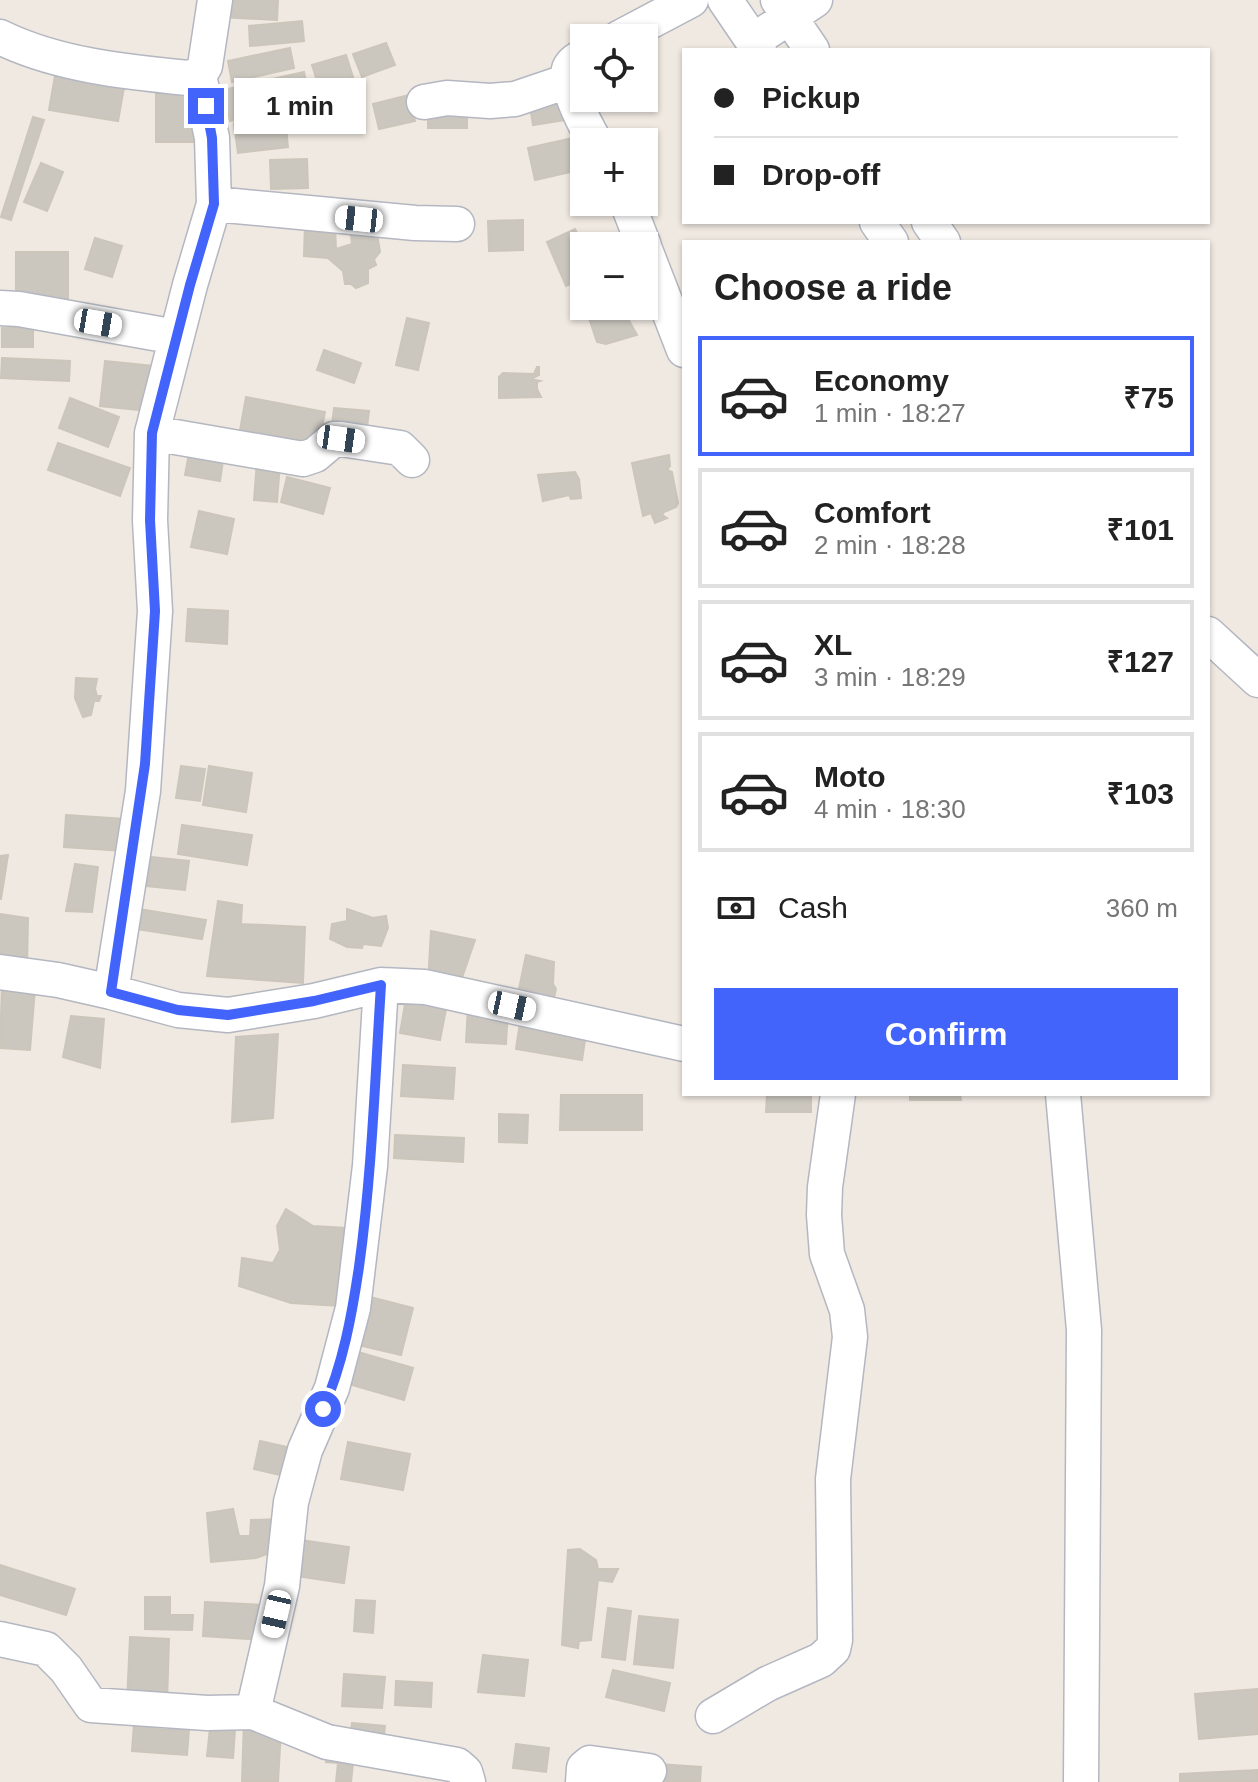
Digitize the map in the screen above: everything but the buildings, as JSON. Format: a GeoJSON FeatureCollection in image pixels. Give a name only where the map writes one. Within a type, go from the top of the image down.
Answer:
{"type":"FeatureCollection","features":[{"type":"Feature","properties":{"kind":"street"},"geometry":{"type":"LineString","coordinates":[[0,37],[16,45],[112,70],[188,78],[199,75],[205,66],[215,0]]}},
{"type":"Feature","properties":{"kind":"street"},"geometry":{"type":"LineString","coordinates":[[646,24],[691,0]]}},
{"type":"Feature","properties":{"kind":"street"},"geometry":{"type":"LineString","coordinates":[[725,0],[756,46],[794,5],[811,48]]}},
{"type":"Feature","properties":{"kind":"street"},"geometry":{"type":"LineString","coordinates":[[424,102],[447,98],[515,99],[570,71]]}},
{"type":"Feature","properties":{"kind":"street"},"geometry":{"type":"LineString","coordinates":[[111,992],[143,791],[155,611],[150,520],[152,433],[214,204],[212,138],[199,75]]}},
{"type":"Feature","properties":{"kind":"street"},"geometry":{"type":"LineString","coordinates":[[214,204],[415,223],[457,224]]}},
{"type":"Feature","properties":{"kind":"street"},"geometry":{"type":"LineString","coordinates":[[658,282],[682,345]]}},
{"type":"Feature","properties":{"kind":"street"},"geometry":{"type":"LineString","coordinates":[[0,308],[176,337]]}},
{"type":"Feature","properties":{"kind":"street"},"geometry":{"type":"LineString","coordinates":[[152,433],[303,459],[315,455],[327,442],[341,439],[400,448],[412,460]]}},
{"type":"Feature","properties":{"kind":"street"},"geometry":{"type":"LineString","coordinates":[[1210,636],[1258,680]]}},
{"type":"Feature","properties":{"kind":"street"},"geometry":{"type":"LineString","coordinates":[[0,972],[58,980],[178,1010],[228,1015],[314,1001],[381,985],[425,987],[682,1044]]}},
{"type":"Feature","properties":{"kind":"street"},"geometry":{"type":"LineString","coordinates":[[253,1712],[282,1586],[291,1502],[305,1450],[332,1388],[353,1308],[370,1166],[381,985]]}},
{"type":"Feature","properties":{"kind":"street"},"geometry":{"type":"LineString","coordinates":[[713,1716],[767,1684],[821,1660],[833,1649],[835,1640],[833,1479],[850,1337],[847,1310],[827,1254],[824,1215],[838,1096]]}},
{"type":"Feature","properties":{"kind":"street"},"geometry":{"type":"LineString","coordinates":[[1063,1096],[1084,1330],[1081,1782]]}},
{"type":"Feature","properties":{"kind":"street"},"geometry":{"type":"LineString","coordinates":[[0,1639],[46,1649],[66,1669],[91,1705],[219,1714],[253,1712],[327,1742],[457,1765],[465,1772],[468,1782]]}},
{"type":"Feature","properties":{"kind":"street"},"geometry":{"type":"LineString","coordinates":[[583,1782],[584,1768],[590,1763],[649,1771]]}},
{"type":"Feature","properties":{"kind":"route"},"geometry":{"type":"LineString","coordinates":[[206,106],[212,138],[214,204],[152,433],[150,520],[155,611],[145,764],[111,992],[178,1010],[228,1015],[314,1001],[381,985],[377,1079],[364,1230],[353,1308],[332,1388],[323,1409]]}}]}
